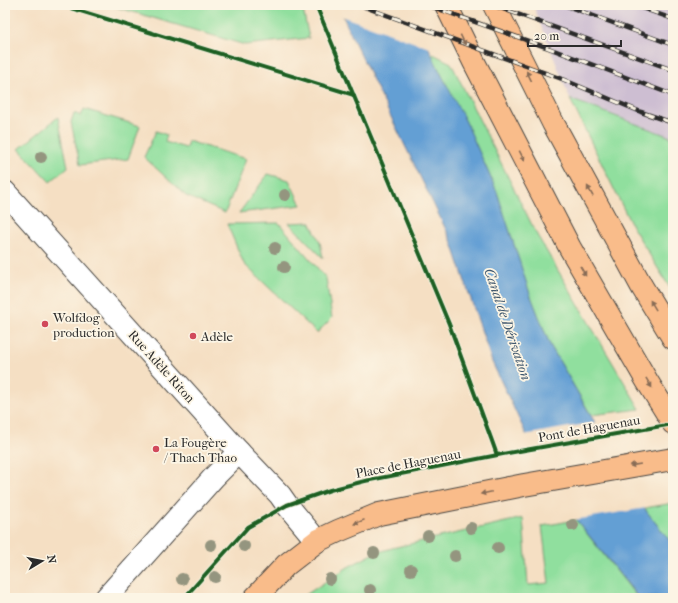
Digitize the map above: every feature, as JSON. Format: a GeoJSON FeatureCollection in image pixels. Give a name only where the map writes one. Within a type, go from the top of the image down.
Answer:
{"type":"FeatureCollection","features":[{"type":"Feature","properties":{"kind":"main road"},"geometry":{"type":"LineString","coordinates":[[446,5],[570,248],[673,423]]}},
{"type":"Feature","properties":{"kind":"main road"},"geometry":{"type":"LineString","coordinates":[[494,5],[556,130],[642,287],[673,338]]}},
{"type":"Feature","properties":{"kind":"main road"},"geometry":{"type":"LineString","coordinates":[[255,598],[286,565],[317,541],[379,514],[524,485],[673,459]]}},
{"type":"Feature","properties":{"kind":"street","name":"Rue Adèle Riton"},"geometry":{"type":"LineString","coordinates":[[8,200],[280,495],[317,541]]}},
{"type":"Feature","properties":{"kind":"street"},"geometry":{"type":"LineString","coordinates":[[106,598],[214,477],[239,452]]}},
{"type":"Feature","properties":{"kind":"shaded area"},"geometry":{"type":"Polygon","coordinates":[[[533,5],[673,5],[673,138],[570,99],[533,5]]]}},
{"type":"Feature","properties":{"kind":"green space"},"geometry":{"type":"Polygon","coordinates":[[[109,5],[302,5],[309,38],[245,45],[109,5]]]}},
{"type":"Feature","properties":{"kind":"green space"},"geometry":{"type":"Polygon","coordinates":[[[431,53],[451,63],[537,235],[640,409],[591,415],[550,345],[530,294],[497,192],[466,122],[431,53]]]}},
{"type":"Feature","properties":{"kind":"green space"},"geometry":{"type":"Polygon","coordinates":[[[570,99],[673,138],[673,293],[632,226],[570,99]]]}},
{"type":"Feature","properties":{"kind":"green space"},"geometry":{"type":"Polygon","coordinates":[[[84,109],[140,126],[128,159],[80,165],[71,122],[74,113],[81,116],[84,109]]]}},
{"type":"Feature","properties":{"kind":"green space"},"geometry":{"type":"Polygon","coordinates":[[[58,117],[68,167],[50,182],[19,149],[58,117]]]}},
{"type":"Feature","properties":{"kind":"green space"},"geometry":{"type":"Polygon","coordinates":[[[156,131],[167,135],[165,142],[186,148],[188,141],[246,159],[225,213],[186,196],[144,157],[156,131]]]}},
{"type":"Feature","properties":{"kind":"green space"},"geometry":{"type":"Polygon","coordinates":[[[268,174],[289,180],[301,205],[239,213],[268,174]]]}},
{"type":"Feature","properties":{"kind":"green space"},"geometry":{"type":"Polygon","coordinates":[[[310,222],[320,242],[323,258],[289,223],[310,222]]]}},
{"type":"Feature","properties":{"kind":"green space"},"geometry":{"type":"Polygon","coordinates":[[[279,223],[326,278],[332,318],[317,333],[244,264],[227,224],[279,223]]]}},
{"type":"Feature","properties":{"kind":"green space"},"geometry":{"type":"Polygon","coordinates":[[[673,503],[673,545],[645,508],[673,503]]]}},
{"type":"Feature","properties":{"kind":"green space"},"geometry":{"type":"Polygon","coordinates":[[[523,518],[528,585],[549,583],[542,526],[576,520],[638,598],[302,598],[348,567],[373,554],[392,548],[523,518]]]}},
{"type":"Feature","properties":{"kind":"water","name":"Canal de Dérivation"},"geometry":{"type":"Polygon","coordinates":[[[338,5],[409,5],[439,70],[466,122],[497,192],[530,294],[550,345],[647,512],[673,545],[673,598],[639,598],[570,512],[525,432],[492,362],[451,240],[353,39],[338,5]]]}},
{"type":"Feature","properties":{"kind":"pier"},"geometry":{"type":"Polygon","coordinates":[[[336,5],[411,5],[432,49],[341,16],[336,5]]]}},
{"type":"Feature","properties":{"kind":"pier"},"geometry":{"type":"Polygon","coordinates":[[[597,422],[646,508],[574,520],[568,513],[524,435],[597,422]]]}},
{"type":"Feature","properties":{"kind":"railway"},"geometry":{"type":"LineString","coordinates":[[359,5],[562,79],[641,112],[673,123]]}},
{"type":"Feature","properties":{"kind":"railway"},"geometry":{"type":"LineString","coordinates":[[427,5],[551,49],[673,95]]}},
{"type":"Feature","properties":{"kind":"railway"},"geometry":{"type":"LineString","coordinates":[[492,5],[673,70]]}},
{"type":"Feature","properties":{"kind":"railway"},"geometry":{"type":"LineString","coordinates":[[564,5],[673,45]]}},
{"type":"Feature","properties":{"kind":"railway"},"geometry":{"type":"LineString","coordinates":[[633,5],[673,19]]}},
{"type":"Feature","properties":{"kind":"cycle path"},"geometry":{"type":"LineString","coordinates":[[61,5],[354,95]]}},
{"type":"Feature","properties":{"kind":"cycle path"},"geometry":{"type":"LineString","coordinates":[[316,5],[449,324],[497,455]]}},
{"type":"Feature","properties":{"kind":"cycle path","name":"Pont de Haguenau"},"geometry":{"type":"LineString","coordinates":[[184,598],[248,527],[287,505],[330,490],[365,481],[508,453],[673,424]]}},
{"type":"Feature","properties":{"kind":"place","name":"Wolfdog production"},"geometry":{"type":"Point","coordinates":[45,324]}},
{"type":"Feature","properties":{"kind":"place","name":"Adèle"},"geometry":{"type":"Point","coordinates":[193,336]}},
{"type":"Feature","properties":{"kind":"place","name":"La Fougère / Thach Thao"},"geometry":{"type":"Point","coordinates":[156,449]}}]}
